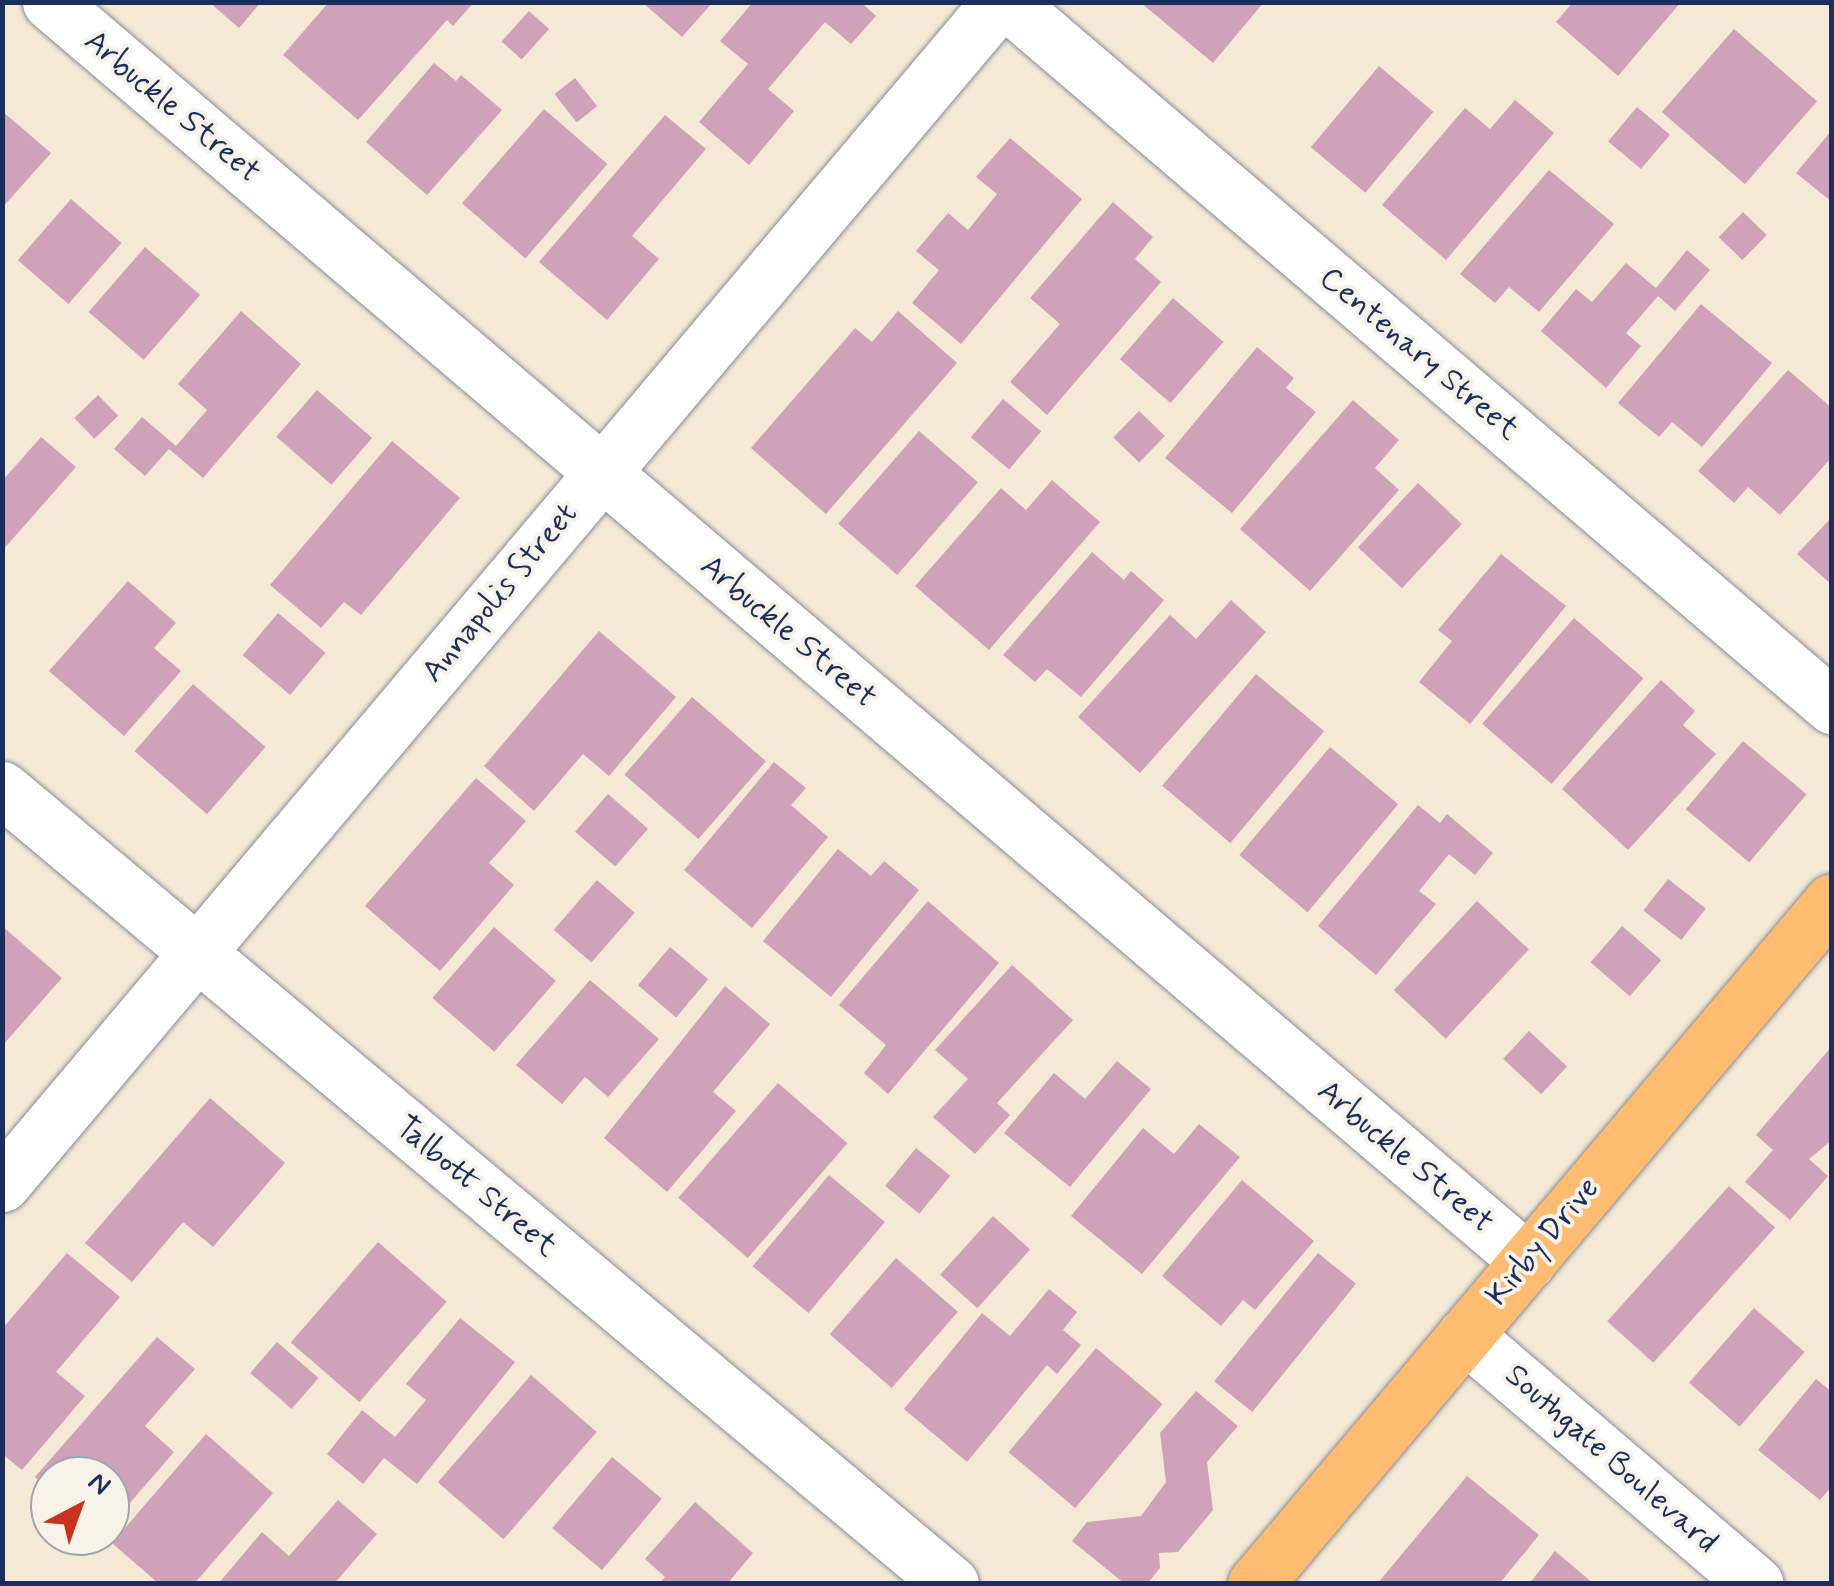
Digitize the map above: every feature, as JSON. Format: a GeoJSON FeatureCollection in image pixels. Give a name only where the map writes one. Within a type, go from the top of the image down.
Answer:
{"type":"FeatureCollection","features":[{"type":"Feature","properties":{"kind":"main road","name":"Kirby Drive"},"geometry":{"type":"LineString","coordinates":[[1255,1584],[1832,901]]}},
{"type":"Feature","properties":{"kind":"street","name":"Arbuckle Street"},"geometry":{"type":"LineString","coordinates":[[50,2],[1528,1261]]}},
{"type":"Feature","properties":{"kind":"street","name":"Annapolis Street"},"geometry":{"type":"LineString","coordinates":[[2,1184],[998,2]]}},
{"type":"Feature","properties":{"kind":"street","name":"Centenary Street"},"geometry":{"type":"LineString","coordinates":[[1006,2],[1832,706]]}},
{"type":"Feature","properties":{"kind":"street","name":"Talbott Street"},"geometry":{"type":"LineString","coordinates":[[2,789],[951,1584]]}},
{"type":"Feature","properties":{"kind":"street","name":"Southgate Boulevard"},"geometry":{"type":"LineString","coordinates":[[1465,1334],[1756,1584]]}},
{"type":"Feature","properties":{"kind":"building"},"geometry":{"type":"Polygon","coordinates":[[[209,2],[261,2],[239,28],[209,2]]]}},
{"type":"Feature","properties":{"kind":"building"},"geometry":{"type":"Polygon","coordinates":[[[329,2],[474,2],[453,26],[447,20],[358,120],[283,55],[329,2]]]}},
{"type":"Feature","properties":{"kind":"building"},"geometry":{"type":"Polygon","coordinates":[[[642,2],[713,2],[682,37],[642,2]]]}},
{"type":"Feature","properties":{"kind":"building"},"geometry":{"type":"Polygon","coordinates":[[[753,2],[861,2],[876,16],[851,44],[825,22],[768,89],[794,111],[749,165],[699,122],[748,64],[720,41],[753,2]]]}},
{"type":"Feature","properties":{"kind":"building"},"geometry":{"type":"Polygon","coordinates":[[[1140,2],[1264,2],[1213,63],[1140,2]]]}},
{"type":"Feature","properties":{"kind":"building"},"geometry":{"type":"Polygon","coordinates":[[[1573,2],[1681,2],[1618,76],[1556,22],[1573,2]]]}},
{"type":"Feature","properties":{"kind":"building"},"geometry":{"type":"Polygon","coordinates":[[[529,11],[549,29],[522,60],[502,41],[529,11]]]}},
{"type":"Feature","properties":{"kind":"building"},"geometry":{"type":"Polygon","coordinates":[[[1734,29],[1817,101],[1745,184],[1662,112],[1734,29]]]}},
{"type":"Feature","properties":{"kind":"building"},"geometry":{"type":"Polygon","coordinates":[[[434,63],[456,81],[461,75],[502,110],[427,195],[366,142],[434,63]]]}},
{"type":"Feature","properties":{"kind":"building"},"geometry":{"type":"Polygon","coordinates":[[[1379,66],[1433,112],[1365,193],[1311,147],[1379,66]]]}},
{"type":"Feature","properties":{"kind":"building"},"geometry":{"type":"Polygon","coordinates":[[[575,78],[597,106],[577,122],[555,94],[575,78]]]}},
{"type":"Feature","properties":{"kind":"building"},"geometry":{"type":"Polygon","coordinates":[[[1515,100],[1554,133],[1446,260],[1382,205],[1465,108],[1490,129],[1515,100]]]}},
{"type":"Feature","properties":{"kind":"building"},"geometry":{"type":"Polygon","coordinates":[[[1637,107],[1670,135],[1641,169],[1608,141],[1637,107]]]}},
{"type":"Feature","properties":{"kind":"building"},"geometry":{"type":"Polygon","coordinates":[[[544,109],[607,164],[525,258],[462,203],[544,109]]]}},
{"type":"Feature","properties":{"kind":"building"},"geometry":{"type":"Polygon","coordinates":[[[2,111],[51,153],[2,208],[2,111]]]}},
{"type":"Feature","properties":{"kind":"building"},"geometry":{"type":"Polygon","coordinates":[[[665,115],[706,149],[632,236],[659,259],[607,320],[539,262],[665,115]]]}},
{"type":"Feature","properties":{"kind":"building"},"geometry":{"type":"Polygon","coordinates":[[[1832,130],[1832,202],[1796,173],[1832,130]]]}},
{"type":"Feature","properties":{"kind":"building"},"geometry":{"type":"Polygon","coordinates":[[[1010,138],[1082,199],[961,344],[912,303],[939,270],[916,251],[948,213],[968,230],[997,194],[976,177],[1010,138]]]}},
{"type":"Feature","properties":{"kind":"building"},"geometry":{"type":"Polygon","coordinates":[[[1549,170],[1614,224],[1539,312],[1509,287],[1495,303],[1460,274],[1549,170]]]}},
{"type":"Feature","properties":{"kind":"building"},"geometry":{"type":"Polygon","coordinates":[[[71,199],[122,243],[68,304],[18,260],[71,199]]]}},
{"type":"Feature","properties":{"kind":"building"},"geometry":{"type":"Polygon","coordinates":[[[1113,202],[1153,237],[1135,259],[1161,282],[1047,415],[1010,382],[1060,324],[1030,298],[1113,202]]]}},
{"type":"Feature","properties":{"kind":"building"},"geometry":{"type":"Polygon","coordinates":[[[1743,212],[1767,235],[1742,260],[1719,237],[1743,212]]]}},
{"type":"Feature","properties":{"kind":"building"},"geometry":{"type":"Polygon","coordinates":[[[145,247],[200,295],[144,360],[89,312],[145,247]]]}},
{"type":"Feature","properties":{"kind":"building"},"geometry":{"type":"Polygon","coordinates":[[[1687,250],[1710,270],[1675,311],[1658,296],[1626,333],[1641,346],[1606,388],[1541,331],[1576,289],[1592,302],[1626,263],[1656,288],[1687,250]]]}},
{"type":"Feature","properties":{"kind":"building"},"geometry":{"type":"Polygon","coordinates":[[[1173,298],[1224,342],[1170,403],[1120,359],[1173,298]]]}},
{"type":"Feature","properties":{"kind":"building"},"geometry":{"type":"Polygon","coordinates":[[[1701,304],[1772,363],[1702,447],[1672,422],[1659,437],[1618,403],[1701,304]]]}},
{"type":"Feature","properties":{"kind":"building"},"geometry":{"type":"Polygon","coordinates":[[[241,311],[301,364],[203,478],[169,449],[145,476],[114,449],[142,417],[176,446],[207,410],[178,384],[241,311]]]}},
{"type":"Feature","properties":{"kind":"building"},"geometry":{"type":"Polygon","coordinates":[[[898,311],[957,363],[826,514],[751,448],[855,328],[872,342],[898,311]]]}},
{"type":"Feature","properties":{"kind":"building"},"geometry":{"type":"Polygon","coordinates":[[[1257,347],[1294,378],[1286,388],[1316,412],[1232,513],[1165,458],[1257,347]]]}},
{"type":"Feature","properties":{"kind":"building"},"geometry":{"type":"Polygon","coordinates":[[[1788,370],[1832,408],[1832,457],[1780,515],[1748,487],[1734,503],[1698,471],[1788,370]]]}},
{"type":"Feature","properties":{"kind":"building"},"geometry":{"type":"Polygon","coordinates":[[[317,390],[372,438],[331,485],[276,437],[317,390]]]}},
{"type":"Feature","properties":{"kind":"building"},"geometry":{"type":"Polygon","coordinates":[[[98,395],[118,416],[94,439],[74,418],[98,395]]]}},
{"type":"Feature","properties":{"kind":"building"},"geometry":{"type":"Polygon","coordinates":[[[1003,399],[1041,431],[1009,469],[971,437],[1003,399]]]}},
{"type":"Feature","properties":{"kind":"building"},"geometry":{"type":"Polygon","coordinates":[[[1353,400],[1399,440],[1375,468],[1399,490],[1310,591],[1240,529],[1353,400]]]}},
{"type":"Feature","properties":{"kind":"building"},"geometry":{"type":"Polygon","coordinates":[[[1139,411],[1165,436],[1139,463],[1113,438],[1139,411]]]}},
{"type":"Feature","properties":{"kind":"building"},"geometry":{"type":"Polygon","coordinates":[[[919,431],[978,482],[897,575],[838,524],[919,431]]]}},
{"type":"Feature","properties":{"kind":"building"},"geometry":{"type":"Polygon","coordinates":[[[41,437],[76,467],[2,551],[2,481],[41,437]]]}},
{"type":"Feature","properties":{"kind":"building"},"geometry":{"type":"Polygon","coordinates":[[[392,441],[460,498],[361,615],[344,602],[321,628],[270,585],[392,441]]]}},
{"type":"Feature","properties":{"kind":"building"},"geometry":{"type":"Polygon","coordinates":[[[1052,480],[1100,522],[989,650],[915,586],[1001,488],[1026,510],[1052,480]]]}},
{"type":"Feature","properties":{"kind":"building"},"geometry":{"type":"Polygon","coordinates":[[[1418,483],[1462,524],[1402,588],[1358,547],[1418,483]]]}},
{"type":"Feature","properties":{"kind":"building"},"geometry":{"type":"Polygon","coordinates":[[[1832,517],[1832,585],[1797,554],[1832,517]]]}},
{"type":"Feature","properties":{"kind":"building"},"geometry":{"type":"Polygon","coordinates":[[[1092,552],[1124,580],[1131,571],[1164,600],[1081,697],[1047,669],[1035,682],[1003,655],[1092,552]]]}},
{"type":"Feature","properties":{"kind":"building"},"geometry":{"type":"Polygon","coordinates":[[[1501,554],[1566,606],[1470,724],[1419,682],[1452,641],[1438,630],[1501,554]]]}},
{"type":"Feature","properties":{"kind":"building"},"geometry":{"type":"Polygon","coordinates":[[[128,581],[176,623],[154,648],[181,671],[124,736],[49,671],[128,581]]]}},
{"type":"Feature","properties":{"kind":"building"},"geometry":{"type":"Polygon","coordinates":[[[1231,600],[1266,632],[1140,773],[1078,717],[1170,615],[1196,639],[1231,600]]]}},
{"type":"Feature","properties":{"kind":"building"},"geometry":{"type":"Polygon","coordinates":[[[278,613],[325,653],[290,695],[243,655],[278,613]]]}},
{"type":"Feature","properties":{"kind":"building"},"geometry":{"type":"Polygon","coordinates":[[[1574,618],[1643,678],[1552,784],[1482,724],[1574,618]]]}},
{"type":"Feature","properties":{"kind":"building"},"geometry":{"type":"Polygon","coordinates":[[[599,631],[676,697],[609,776],[583,754],[534,811],[484,766],[599,631]]]}},
{"type":"Feature","properties":{"kind":"building"},"geometry":{"type":"Polygon","coordinates":[[[1256,674],[1324,731],[1230,843],[1162,786],[1256,674]]]}},
{"type":"Feature","properties":{"kind":"building"},"geometry":{"type":"Polygon","coordinates":[[[1661,680],[1695,711],[1683,725],[1716,754],[1628,850],[1562,789],[1661,680]]]}},
{"type":"Feature","properties":{"kind":"building"},"geometry":{"type":"Polygon","coordinates":[[[193,684],[265,747],[207,814],[135,751],[193,684]]]}},
{"type":"Feature","properties":{"kind":"building"},"geometry":{"type":"Polygon","coordinates":[[[692,697],[766,761],[698,839],[624,775],[692,697]]]}},
{"type":"Feature","properties":{"kind":"building"},"geometry":{"type":"Polygon","coordinates":[[[1743,741],[1807,794],[1749,863],[1686,809],[1743,741]]]}},
{"type":"Feature","properties":{"kind":"building"},"geometry":{"type":"Polygon","coordinates":[[[1330,747],[1398,804],[1308,912],[1239,855],[1330,747]]]}},
{"type":"Feature","properties":{"kind":"building"},"geometry":{"type":"Polygon","coordinates":[[[774,762],[806,788],[791,805],[828,837],[752,928],[684,870],[774,762]]]}},
{"type":"Feature","properties":{"kind":"building"},"geometry":{"type":"Polygon","coordinates":[[[476,778],[526,821],[489,863],[514,885],[440,971],[365,906],[476,778]]]}},
{"type":"Feature","properties":{"kind":"building"},"geometry":{"type":"Polygon","coordinates":[[[608,794],[648,829],[615,867],[575,832],[608,794]]]}},
{"type":"Feature","properties":{"kind":"building"},"geometry":{"type":"Polygon","coordinates":[[[1418,805],[1440,823],[1447,814],[1493,853],[1475,875],[1449,854],[1419,891],[1436,904],[1376,975],[1318,926],[1418,805]]]}},
{"type":"Feature","properties":{"kind":"building"},"geometry":{"type":"Polygon","coordinates":[[[838,849],[871,876],[884,861],[919,890],[831,997],[763,941],[838,849]]]}},
{"type":"Feature","properties":{"kind":"building"},"geometry":{"type":"Polygon","coordinates":[[[1668,879],[1706,909],[1681,940],[1643,911],[1668,879]]]}},
{"type":"Feature","properties":{"kind":"building"},"geometry":{"type":"Polygon","coordinates":[[[597,880],[635,913],[591,963],[554,930],[597,880]]]}},
{"type":"Feature","properties":{"kind":"building"},"geometry":{"type":"Polygon","coordinates":[[[928,901],[999,963],[888,1094],[864,1073],[886,1045],[839,1005],[928,901]]]}},
{"type":"Feature","properties":{"kind":"building"},"geometry":{"type":"Polygon","coordinates":[[[1477,901],[1529,949],[1446,1039],[1394,990],[1477,901]]]}},
{"type":"Feature","properties":{"kind":"building"},"geometry":{"type":"Polygon","coordinates":[[[2,926],[62,978],[2,1046],[2,926]]]}},
{"type":"Feature","properties":{"kind":"building"},"geometry":{"type":"Polygon","coordinates":[[[1622,926],[1661,960],[1630,996],[1591,962],[1622,926]]]}},
{"type":"Feature","properties":{"kind":"building"},"geometry":{"type":"Polygon","coordinates":[[[494,927],[556,981],[494,1052],[432,998],[494,927]]]}},
{"type":"Feature","properties":{"kind":"building"},"geometry":{"type":"Polygon","coordinates":[[[670,947],[708,979],[676,1017],[638,985],[670,947]]]}},
{"type":"Feature","properties":{"kind":"building"},"geometry":{"type":"Polygon","coordinates":[[[1012,965],[1073,1020],[997,1103],[1010,1115],[975,1154],[933,1117],[968,1079],[935,1050],[1012,965]]]}},
{"type":"Feature","properties":{"kind":"building"},"geometry":{"type":"Polygon","coordinates":[[[590,980],[659,1039],[608,1097],[585,1077],[562,1104],[516,1065],[590,980]]]}},
{"type":"Feature","properties":{"kind":"building"},"geometry":{"type":"Polygon","coordinates":[[[725,986],[770,1024],[713,1092],[736,1111],[667,1192],[604,1138],[725,986]]]}},
{"type":"Feature","properties":{"kind":"building"},"geometry":{"type":"Polygon","coordinates":[[[1529,1031],[1567,1066],[1541,1094],[1503,1059],[1529,1031]]]}},
{"type":"Feature","properties":{"kind":"building"},"geometry":{"type":"Polygon","coordinates":[[[1832,1046],[1832,1140],[1809,1159],[1828,1176],[1790,1220],[1745,1182],[1773,1150],[1756,1135],[1832,1046]]]}},
{"type":"Feature","properties":{"kind":"building"},"geometry":{"type":"Polygon","coordinates":[[[1117,1061],[1151,1089],[1070,1187],[1004,1133],[1054,1073],[1085,1099],[1117,1061]]]}},
{"type":"Feature","properties":{"kind":"building"},"geometry":{"type":"Polygon","coordinates":[[[778,1083],[847,1143],[748,1258],[678,1198],[778,1083]]]}},
{"type":"Feature","properties":{"kind":"building"},"geometry":{"type":"Polygon","coordinates":[[[210,1098],[285,1163],[213,1247],[183,1222],[132,1282],[85,1243],[210,1098]]]}},
{"type":"Feature","properties":{"kind":"building"},"geometry":{"type":"Polygon","coordinates":[[[1199,1124],[1240,1157],[1142,1274],[1071,1216],[1143,1128],[1174,1154],[1199,1124]]]}},
{"type":"Feature","properties":{"kind":"building"},"geometry":{"type":"Polygon","coordinates":[[[916,1148],[950,1176],[919,1214],[885,1186],[916,1148]]]}},
{"type":"Feature","properties":{"kind":"building"},"geometry":{"type":"Polygon","coordinates":[[[829,1175],[885,1222],[808,1313],[753,1266],[829,1175]]]}},
{"type":"Feature","properties":{"kind":"building"},"geometry":{"type":"Polygon","coordinates":[[[1242,1180],[1314,1241],[1255,1310],[1243,1300],[1221,1326],[1162,1276],[1242,1180]]]}},
{"type":"Feature","properties":{"kind":"building"},"geometry":{"type":"Polygon","coordinates":[[[1729,1186],[1775,1227],[1653,1363],[1607,1321],[1729,1186]]]}},
{"type":"Feature","properties":{"kind":"building"},"geometry":{"type":"Polygon","coordinates":[[[993,1216],[1030,1249],[977,1308],[940,1275],[993,1216]]]}},
{"type":"Feature","properties":{"kind":"building"},"geometry":{"type":"Polygon","coordinates":[[[378,1242],[447,1302],[359,1402],[291,1342],[378,1242]]]}},
{"type":"Feature","properties":{"kind":"building"},"geometry":{"type":"Polygon","coordinates":[[[67,1253],[120,1297],[56,1372],[85,1396],[22,1470],[2,1454],[2,1329],[67,1253]]]}},
{"type":"Feature","properties":{"kind":"building"},"geometry":{"type":"Polygon","coordinates":[[[1318,1253],[1356,1284],[1252,1412],[1214,1381],[1318,1253]]]}},
{"type":"Feature","properties":{"kind":"building"},"geometry":{"type":"Polygon","coordinates":[[[896,1258],[958,1312],[892,1388],[830,1334],[896,1258]]]}},
{"type":"Feature","properties":{"kind":"building"},"geometry":{"type":"Polygon","coordinates":[[[1049,1289],[1077,1312],[1063,1330],[1081,1345],[1057,1374],[1047,1365],[967,1462],[904,1409],[982,1313],[1010,1336],[1049,1289]]]}},
{"type":"Feature","properties":{"kind":"building"},"geometry":{"type":"Polygon","coordinates":[[[1754,1308],[1805,1352],[1740,1427],[1689,1383],[1754,1308]]]}},
{"type":"Feature","properties":{"kind":"building"},"geometry":{"type":"Polygon","coordinates":[[[460,1318],[515,1362],[417,1484],[384,1458],[363,1484],[327,1454],[362,1410],[395,1437],[426,1400],[406,1384],[460,1318]]]}},
{"type":"Feature","properties":{"kind":"building"},"geometry":{"type":"Polygon","coordinates":[[[157,1337],[195,1369],[145,1426],[174,1452],[130,1503],[130,1456],[53,1456],[157,1337]]]}},
{"type":"Feature","properties":{"kind":"building"},"geometry":{"type":"Polygon","coordinates":[[[277,1342],[319,1378],[292,1409],[250,1373],[277,1342]]]}},
{"type":"Feature","properties":{"kind":"building"},"geometry":{"type":"Polygon","coordinates":[[[1096,1348],[1163,1404],[1075,1508],[1009,1452],[1096,1348]]]}},
{"type":"Feature","properties":{"kind":"building"},"geometry":{"type":"Polygon","coordinates":[[[531,1375],[597,1432],[503,1539],[438,1482],[531,1375]]]}},
{"type":"Feature","properties":{"kind":"building"},"geometry":{"type":"Polygon","coordinates":[[[1816,1379],[1832,1392],[1832,1486],[1820,1500],[1758,1450],[1816,1379]]]}},
{"type":"Feature","properties":{"kind":"building"},"geometry":{"type":"Polygon","coordinates":[[[1196,1391],[1238,1426],[1207,1462],[1213,1510],[1178,1552],[1159,1553],[1160,1568],[1147,1584],[1125,1584],[1072,1541],[1087,1522],[1141,1516],[1166,1482],[1160,1433],[1196,1391]]]}},
{"type":"Feature","properties":{"kind":"building"},"geometry":{"type":"Polygon","coordinates":[[[206,1434],[273,1493],[194,1584],[159,1584],[127,1556],[130,1556],[130,1522],[206,1434]]]}},
{"type":"Feature","properties":{"kind":"building"},"geometry":{"type":"Polygon","coordinates":[[[612,1457],[662,1499],[602,1570],[552,1528],[612,1457]]]}},
{"type":"Feature","properties":{"kind":"building"},"geometry":{"type":"Polygon","coordinates":[[[1467,1476],[1539,1535],[1499,1584],[1377,1584],[1467,1476]]]}},
{"type":"Feature","properties":{"kind":"building"},"geometry":{"type":"Polygon","coordinates":[[[338,1500],[377,1534],[334,1584],[218,1584],[262,1532],[289,1556],[338,1500]]]}},
{"type":"Feature","properties":{"kind":"building"},"geometry":{"type":"Polygon","coordinates":[[[695,1502],[753,1553],[727,1584],[659,1584],[665,1577],[645,1559],[695,1502]]]}},
{"type":"Feature","properties":{"kind":"building"},"geometry":{"type":"Polygon","coordinates":[[[1555,1551],[1594,1584],[1529,1584],[1555,1551]]]}}]}
